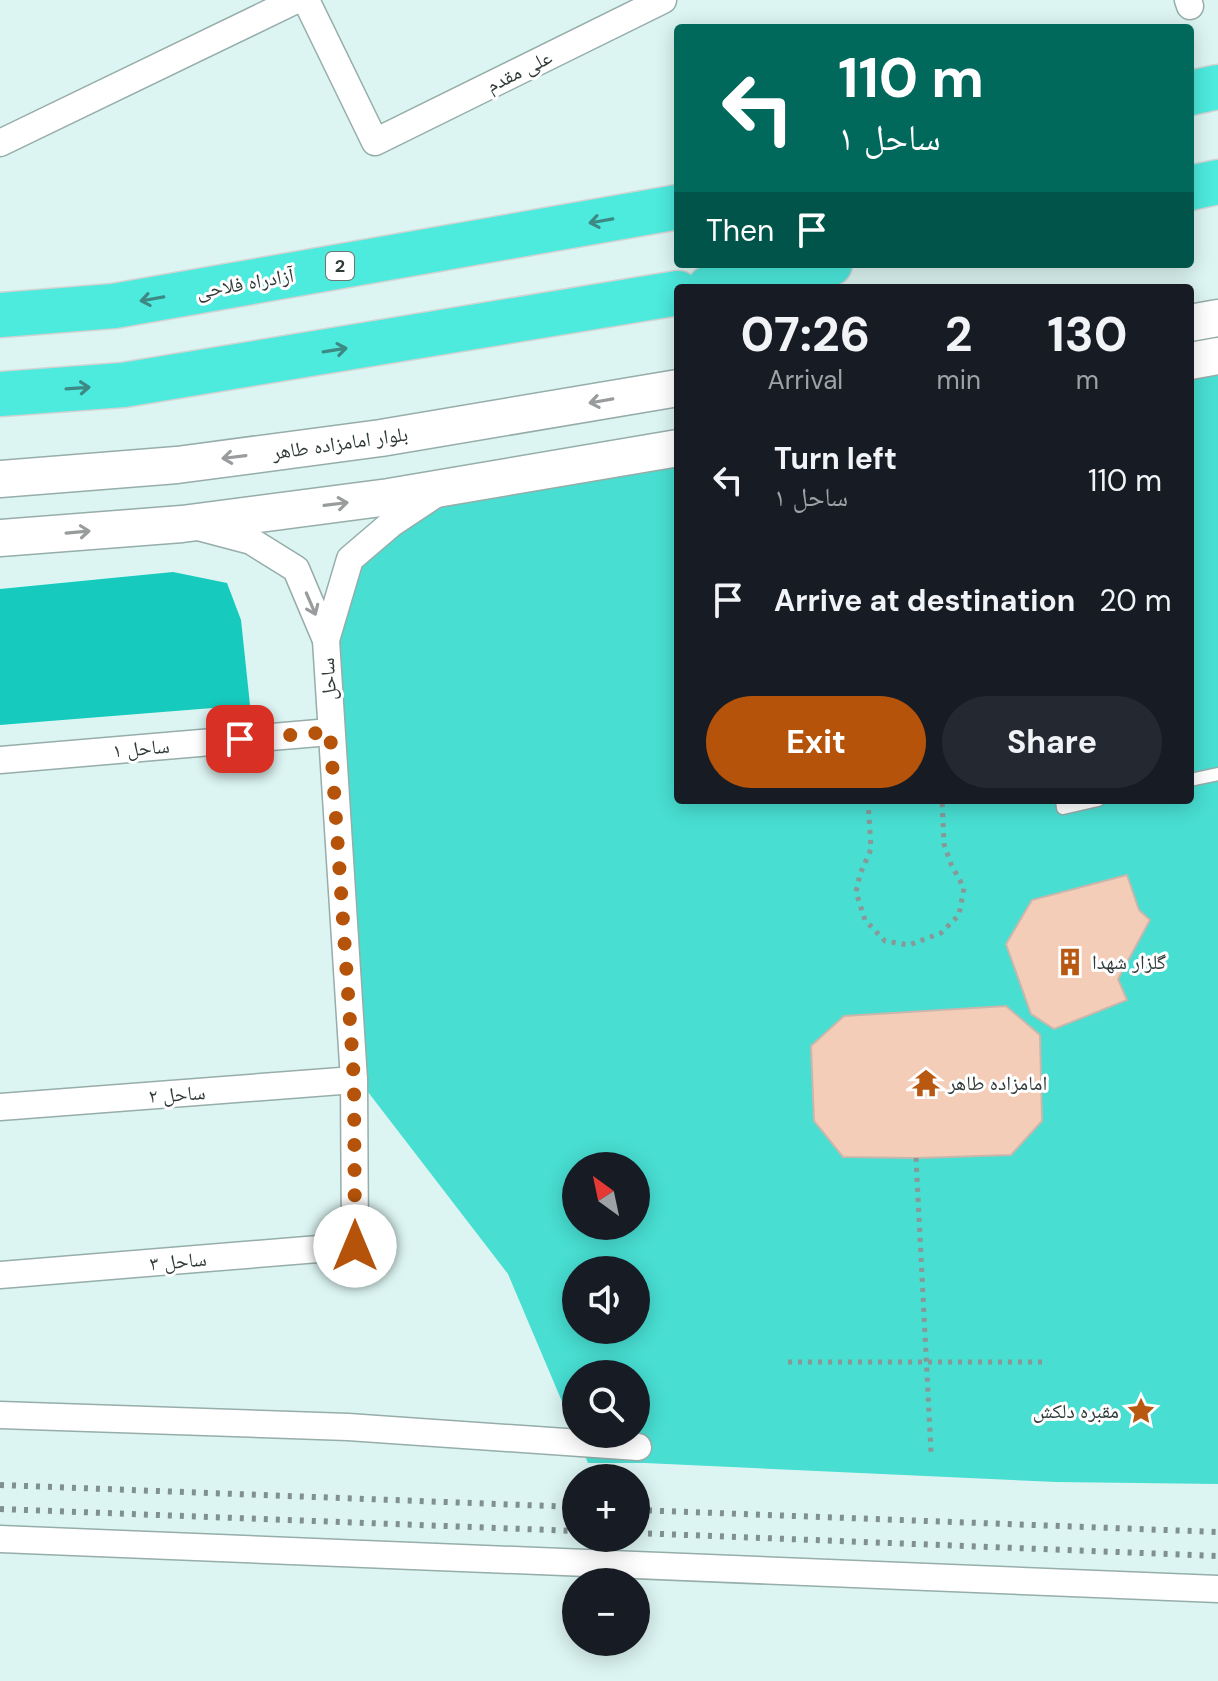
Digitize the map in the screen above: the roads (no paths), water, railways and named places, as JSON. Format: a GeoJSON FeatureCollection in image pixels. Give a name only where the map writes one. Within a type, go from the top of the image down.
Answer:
{"type":"FeatureCollection","features":[{"type":"Feature","properties":{"kind":"highway"},"geometry":{"type":"LineString","coordinates":[[1194,92],[1218,87]]}},
{"type":"Feature","properties":{"kind":"highway"},"geometry":{"type":"LineString","coordinates":[[1194,187],[1218,182]]}},
{"type":"Feature","properties":{"kind":"highway","name":"آزادراه فلاحی"},"geometry":{"type":"LineString","coordinates":[[0,315],[114,306],[674,208]]}},
{"type":"Feature","properties":{"kind":"highway"},"geometry":{"type":"LineString","coordinates":[[729,284],[810,268]]}},
{"type":"Feature","properties":{"kind":"highway"},"geometry":{"type":"LineString","coordinates":[[0,394],[123,385],[674,294]]}},
{"type":"Feature","properties":{"kind":"main road"},"geometry":{"type":"LineString","coordinates":[[1194,300],[1218,296]]}},
{"type":"Feature","properties":{"kind":"main road"},"geometry":{"type":"LineString","coordinates":[[1194,322],[1218,318]]}},
{"type":"Feature","properties":{"kind":"main road"},"geometry":{"type":"LineString","coordinates":[[1194,360],[1218,356]]}},
{"type":"Feature","properties":{"kind":"main road","name":"بلوار امامزاده طاهر"},"geometry":{"type":"LineString","coordinates":[[0,479],[177,465],[381,438],[674,389]]}},
{"type":"Feature","properties":{"kind":"main road"},"geometry":{"type":"LineString","coordinates":[[0,538],[182,524],[389,497],[674,449]]}},
{"type":"Feature","properties":{"kind":"street"},"geometry":{"type":"LineString","coordinates":[[0,143],[296,0]]}},
{"type":"Feature","properties":{"kind":"street","name":"علی مقدم"},"geometry":{"type":"LineString","coordinates":[[306,0],[375,142],[663,0]]}},
{"type":"Feature","properties":{"kind":"street"},"geometry":{"type":"LineString","coordinates":[[326,640],[350,559],[391,524],[446,488]]}},
{"type":"Feature","properties":{"kind":"street"},"geometry":{"type":"LineString","coordinates":[[182,524],[251,541],[296,569],[326,640]]}},
{"type":"Feature","properties":{"kind":"street","name":"ساحل"},"geometry":{"type":"LineString","coordinates":[[326,640],[354,1080],[355,1246]]}},
{"type":"Feature","properties":{"kind":"street","name":"ساحل ۱"},"geometry":{"type":"LineString","coordinates":[[0,760],[330,732]]}},
{"type":"Feature","properties":{"kind":"street","name":"ساحل ۲"},"geometry":{"type":"LineString","coordinates":[[0,1107],[354,1080]]}},
{"type":"Feature","properties":{"kind":"street","name":"ساحل ۳"},"geometry":{"type":"LineString","coordinates":[[0,1275],[355,1246]]}},
{"type":"Feature","properties":{"kind":"street"},"geometry":{"type":"LineString","coordinates":[[0,1415],[348,1427],[562,1442]]}},
{"type":"Feature","properties":{"kind":"street"},"geometry":{"type":"LineString","coordinates":[[0,1539],[1218,1589]]}},
{"type":"Feature","properties":{"kind":"lane"},"geometry":{"type":"LineString","coordinates":[[1194,779],[1218,774]]}},
{"type":"Feature","properties":{"kind":"lane"},"geometry":{"type":"LineString","coordinates":[[1062,804],[1063,808],[1080,804]]}},
{"type":"Feature","properties":{"kind":"railway"},"geometry":{"type":"LineString","coordinates":[[0,1485],[562,1506]]}},
{"type":"Feature","properties":{"kind":"railway"},"geometry":{"type":"LineString","coordinates":[[0,1509],[562,1530]]}},
{"type":"Feature","properties":{"kind":"railway"},"geometry":{"type":"LineString","coordinates":[[650,1511],[1218,1532]]}},
{"type":"Feature","properties":{"kind":"railway"},"geometry":{"type":"LineString","coordinates":[[650,1534],[1218,1556]]}},
{"type":"Feature","properties":{"kind":"place","name":"گلزار شهدا"},"geometry":{"type":"Point","coordinates":[1070,962]}},
{"type":"Feature","properties":{"kind":"place","name":"امامزاده طاهر"},"geometry":{"type":"Point","coordinates":[926,1083]}},
{"type":"Feature","properties":{"kind":"place","name":"مقبره دلکش"},"geometry":{"type":"Point","coordinates":[1141,1411]}}]}
